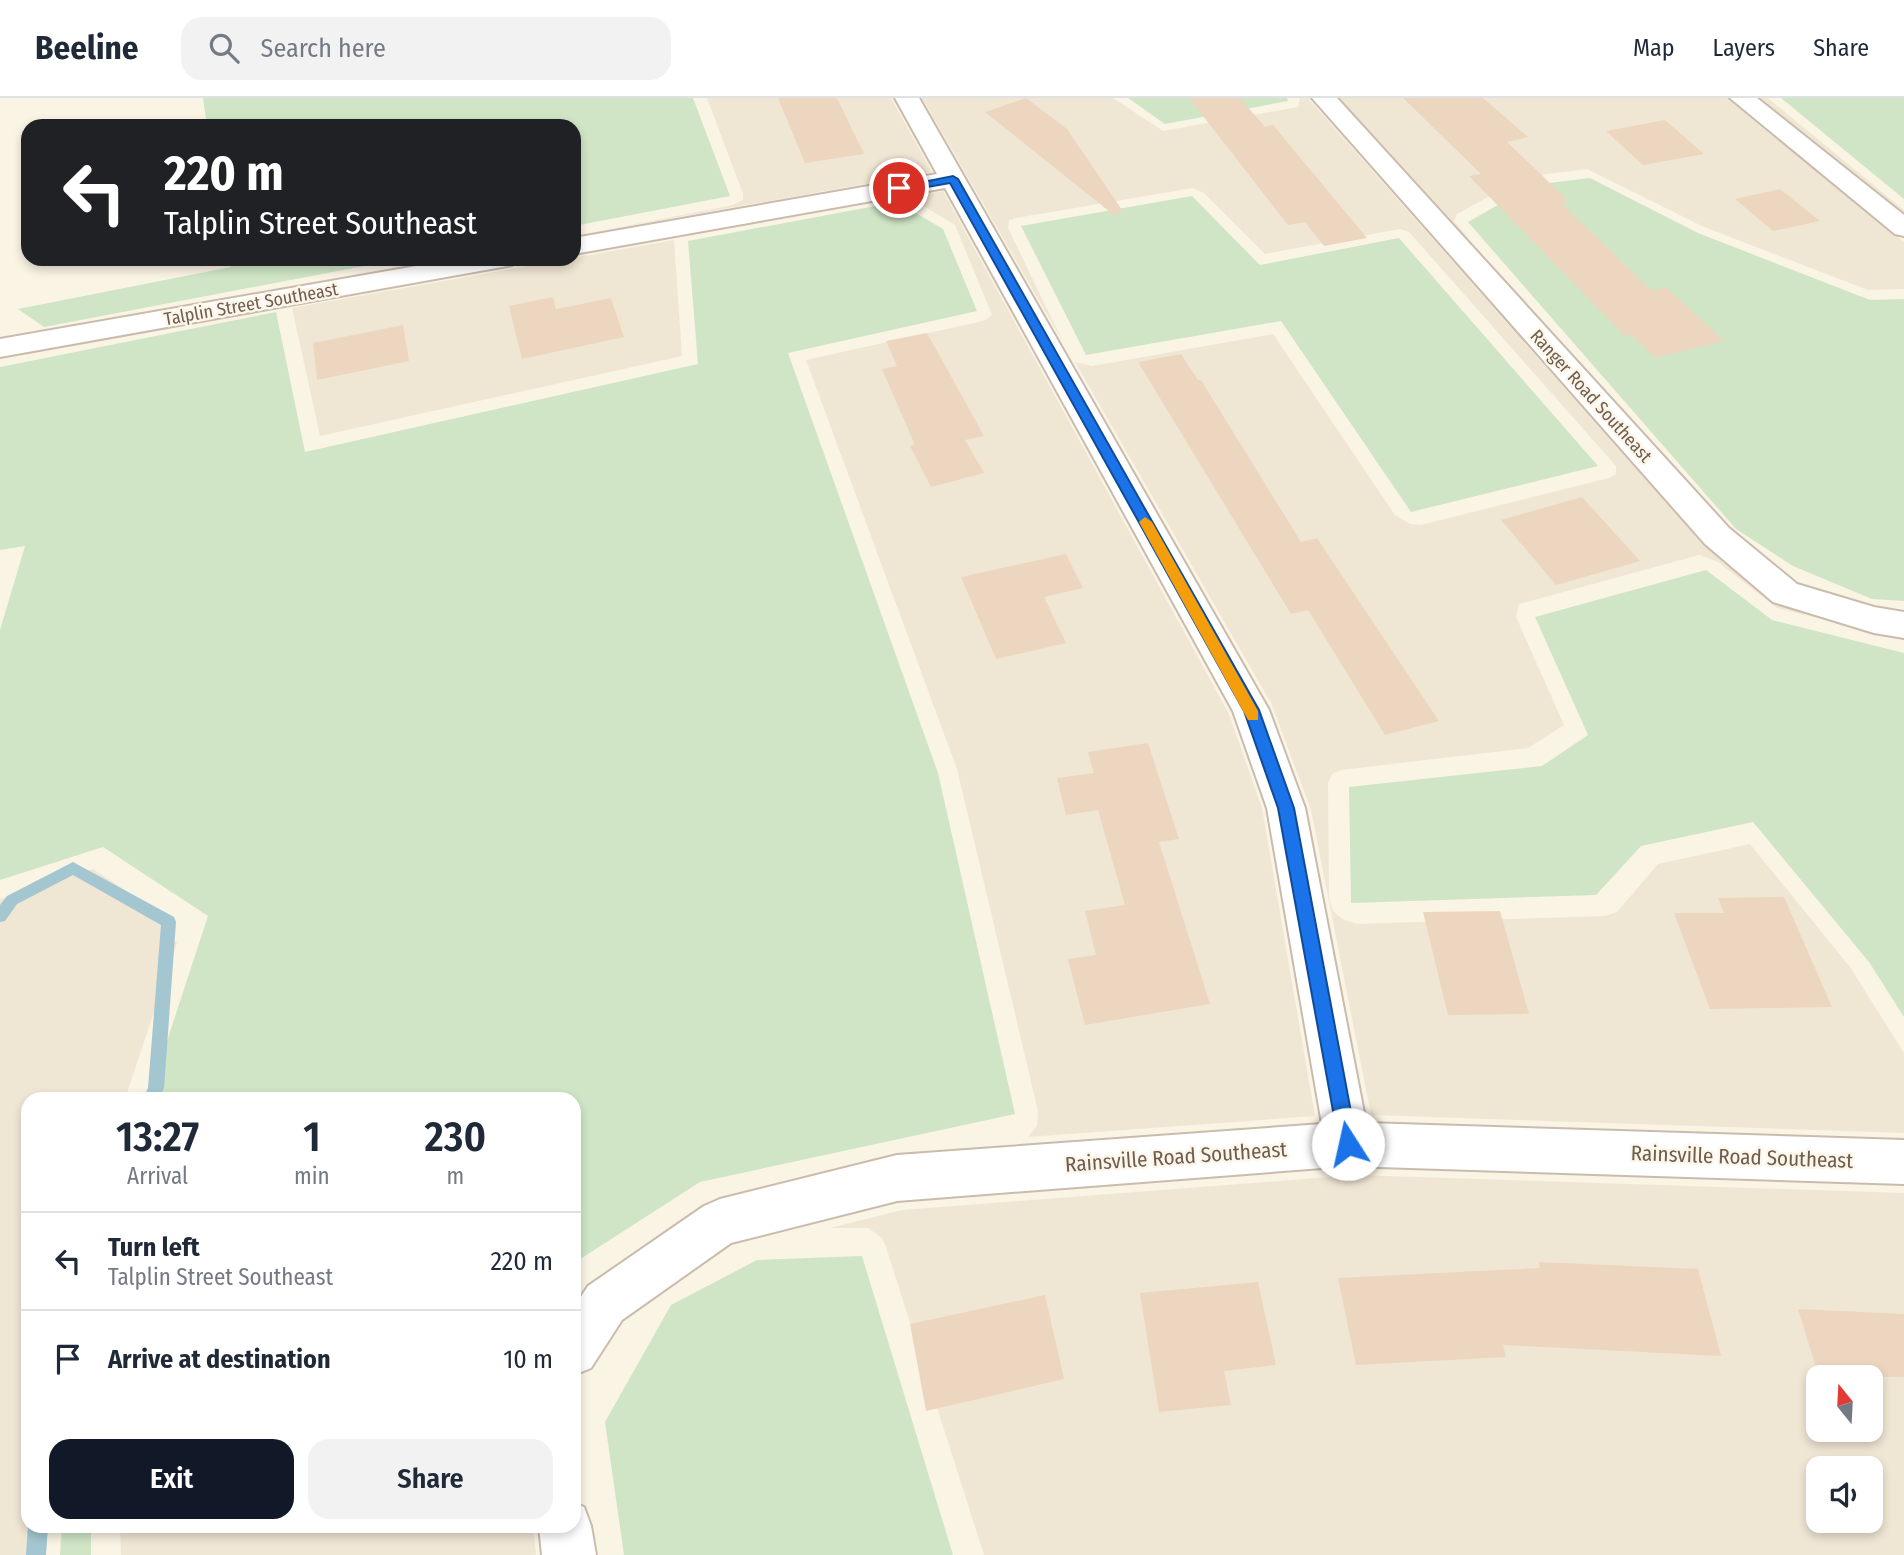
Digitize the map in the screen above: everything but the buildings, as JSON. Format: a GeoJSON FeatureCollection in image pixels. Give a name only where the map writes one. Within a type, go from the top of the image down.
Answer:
{"type":"FeatureCollection","features":[{"type":"Feature","properties":{"kind":"street"},"geometry":{"type":"LineString","coordinates":[[907,98],[1251,710],[1286,808],[1348,1144]]}},
{"type":"Feature","properties":{"kind":"street","name":"Ranger Road Southeast"},"geometry":{"type":"LineString","coordinates":[[1324,98],[1717,536],[1785,593],[1874,620],[1904,625]]}},
{"type":"Feature","properties":{"kind":"street"},"geometry":{"type":"LineString","coordinates":[[1742,98],[1904,228]]}},
{"type":"Feature","properties":{"kind":"street"},"geometry":{"type":"LineString","coordinates":[[581,245],[953,179]]}},
{"type":"Feature","properties":{"kind":"street","name":"Talplin Street Southeast"},"geometry":{"type":"LineString","coordinates":[[0,348],[463,266]]}},
{"type":"Feature","properties":{"kind":"street","name":"Rainsville Road Southeast"},"geometry":{"type":"LineString","coordinates":[[581,1339],[605,1303],[720,1222],[897,1178],[1348,1144],[1904,1162]]}},
{"type":"Feature","properties":{"kind":"street"},"geometry":{"type":"LineString","coordinates":[[566,1533],[569,1555]]}},
{"type":"Feature","properties":{"kind":"shaded area"},"geometry":{"type":"Polygon","coordinates":[[[707,98],[891,98],[932,172],[600,231],[733,205],[743,200],[707,98]]]}},
{"type":"Feature","properties":{"kind":"shaded area"},"geometry":{"type":"Polygon","coordinates":[[[922,98],[1113,98],[1163,131],[1298,107],[1300,98],[1308,98],[1699,540],[1771,600],[1808,616],[1777,608],[1718,562],[1699,555],[1519,604],[1516,617],[1564,725],[1528,748],[1341,770],[1332,774],[1328,783],[1329,898],[1333,911],[1344,920],[1357,924],[1605,916],[1617,912],[1658,864],[1750,844],[1850,967],[1904,1053],[1904,1133],[1371,1115],[1311,810],[1272,705],[1075,362],[1092,366],[1273,334],[1395,515],[1410,524],[1421,525],[1609,478],[1616,474],[1616,466],[1409,232],[1400,229],[1265,254],[1204,193],[1193,188],[1009,220],[1008,228],[1063,342],[922,98]]]}},
{"type":"Feature","properties":{"kind":"shaded area"},"geometry":{"type":"Polygon","coordinates":[[[1339,98],[1727,98],[1904,242],[1904,289],[1868,290],[1704,227],[1587,169],[1525,177],[1457,214],[1454,221],[1475,246],[1339,98]]]}},
{"type":"Feature","properties":{"kind":"shaded area"},"geometry":{"type":"Polygon","coordinates":[[[1758,98],[1768,98],[1904,210],[1904,214],[1758,98]]]}},
{"type":"Feature","properties":{"kind":"shaded area"},"geometry":{"type":"Polygon","coordinates":[[[943,191],[1229,714],[1262,808],[1315,1116],[1028,1137],[1037,1126],[1038,1111],[957,769],[806,360],[983,321],[992,315],[955,225],[909,197],[943,191]]]}},
{"type":"Feature","properties":{"kind":"shaded area"},"geometry":{"type":"Polygon","coordinates":[[[674,240],[682,356],[320,436],[292,308],[528,266],[581,266],[581,257],[674,240]]]}},
{"type":"Feature","properties":{"kind":"shaded area"},"geometry":{"type":"Polygon","coordinates":[[[93,869],[170,920],[167,935],[177,943],[127,1092],[21,1092],[21,1533],[32,1533],[30,1555],[0,1555],[0,899],[93,869]]]}},
{"type":"Feature","properties":{"kind":"shaded area"},"geometry":{"type":"Polygon","coordinates":[[[1356,1175],[1904,1193],[1904,1555],[984,1555],[882,1238],[868,1228],[830,1228],[902,1210],[1356,1175]]]}},
{"type":"Feature","properties":{"kind":"shaded area"},"geometry":{"type":"Polygon","coordinates":[[[120,1533],[534,1533],[536,1555],[121,1555],[120,1533]]]}},
{"type":"Feature","properties":{"kind":"green space"},"geometry":{"type":"Polygon","coordinates":[[[203,98],[693,98],[730,196],[581,225],[581,119],[206,119],[203,98]]]}},
{"type":"Feature","properties":{"kind":"green space"},"geometry":{"type":"Polygon","coordinates":[[[1128,98],[1287,98],[1288,101],[1165,124],[1128,98]]]}},
{"type":"Feature","properties":{"kind":"green space"},"geometry":{"type":"Polygon","coordinates":[[[1781,98],[1904,98],[1904,199],[1781,98]]]}},
{"type":"Feature","properties":{"kind":"green space"},"geometry":{"type":"Polygon","coordinates":[[[1590,178],[1698,233],[1870,300],[1904,299],[1904,601],[1872,599],[1793,566],[1736,529],[1468,222],[1533,185],[1590,178]]]}},
{"type":"Feature","properties":{"kind":"green space"},"geometry":{"type":"Polygon","coordinates":[[[1192,196],[1260,265],[1399,238],[1598,466],[1411,512],[1281,321],[1086,355],[1021,226],[1192,196]]]}},
{"type":"Feature","properties":{"kind":"green space"},"geometry":{"type":"Polygon","coordinates":[[[897,202],[943,229],[977,311],[788,353],[938,773],[1015,1114],[700,1182],[581,1258],[581,1092],[150,1092],[208,916],[103,847],[0,880],[0,630],[25,546],[0,550],[0,367],[276,312],[305,452],[698,364],[688,241],[897,202]]]}},
{"type":"Feature","properties":{"kind":"green space"},"geometry":{"type":"Polygon","coordinates":[[[364,266],[44,327],[18,309],[231,267],[364,266]]]}},
{"type":"Feature","properties":{"kind":"green space"},"geometry":{"type":"Polygon","coordinates":[[[1706,570],[1772,620],[1904,653],[1904,1017],[1869,962],[1753,822],[1641,846],[1596,895],[1351,903],[1349,787],[1542,766],[1588,735],[1535,617],[1706,570]]]}},
{"type":"Feature","properties":{"kind":"green space"},"geometry":{"type":"Polygon","coordinates":[[[862,1256],[953,1555],[624,1555],[605,1422],[671,1305],[757,1260],[862,1256]]]}},
{"type":"Feature","properties":{"kind":"green space"},"geometry":{"type":"Polygon","coordinates":[[[62,1533],[91,1533],[91,1555],[60,1555],[62,1533]]]}},
{"type":"Feature","properties":{"kind":"waterway"},"geometry":{"type":"LineString","coordinates":[[0,916],[12,900],[73,868],[169,922],[154,1092]]}},
{"type":"Feature","properties":{"kind":"waterway"},"geometry":{"type":"LineString","coordinates":[[36,1555],[38,1533]]}},
{"type":"Feature","properties":{"kind":"slow traffic"},"geometry":{"type":"LineString","coordinates":[[1145,522],[1253,716]]}},
{"type":"Feature","properties":{"kind":"route"},"geometry":{"type":"LineString","coordinates":[[899,188],[953,179],[1251,710],[1286,808],[1348,1144]]}}]}
